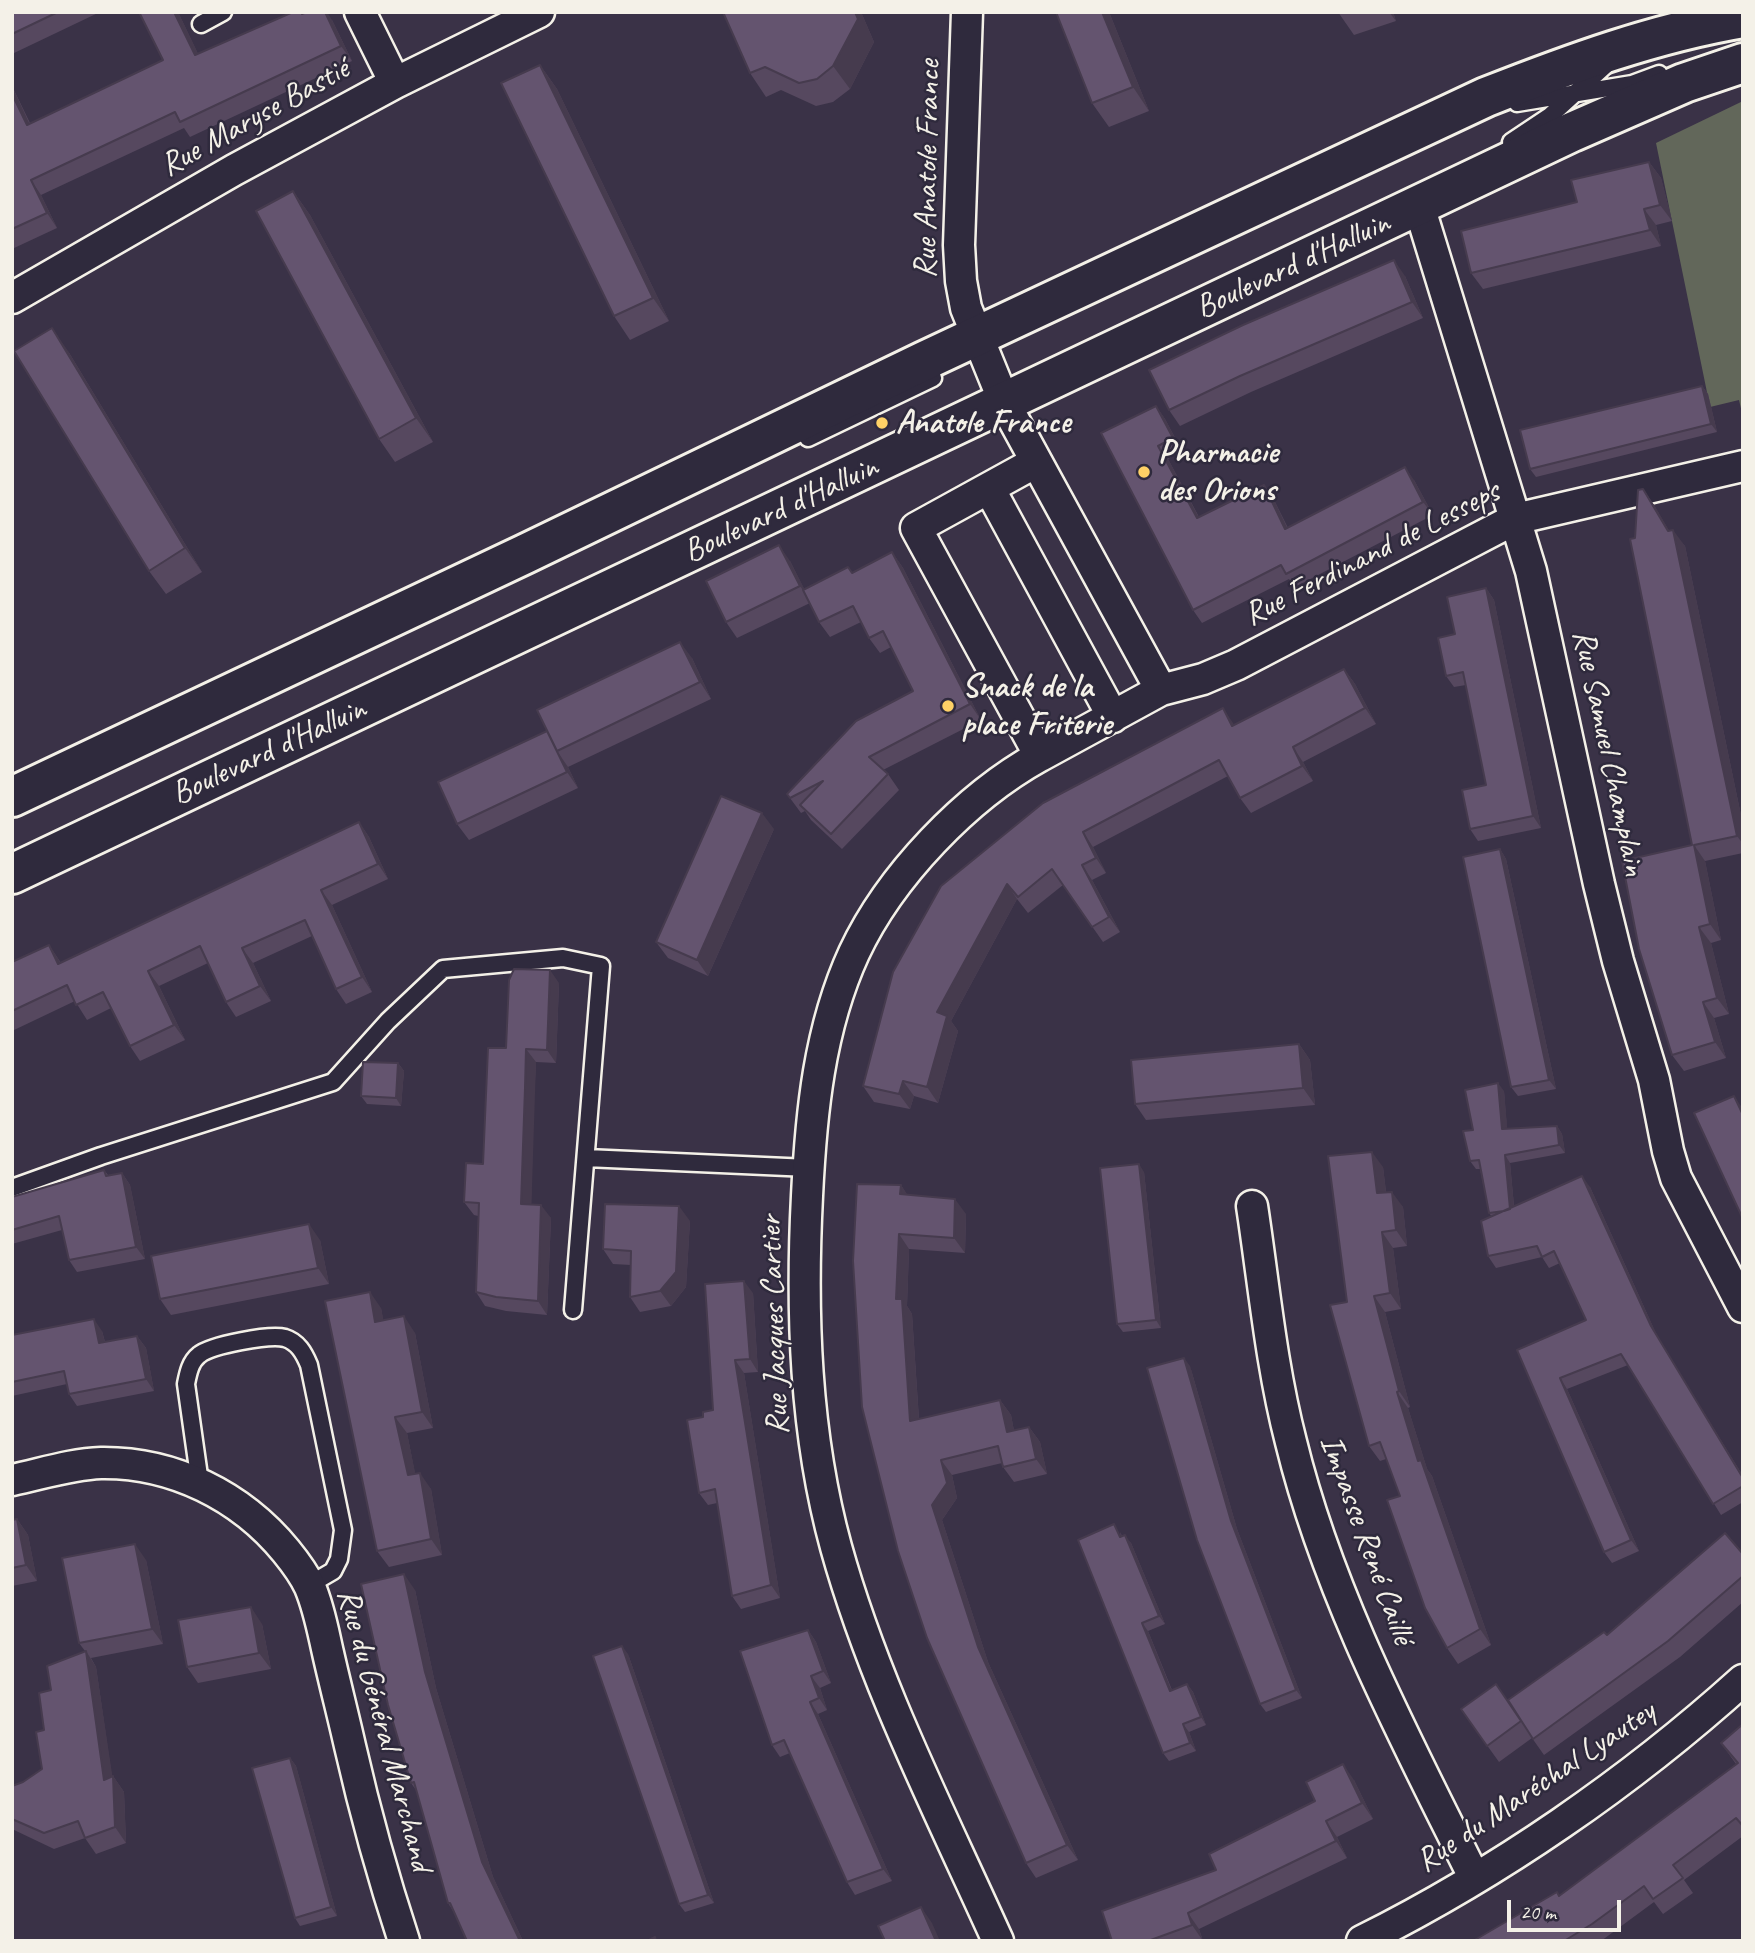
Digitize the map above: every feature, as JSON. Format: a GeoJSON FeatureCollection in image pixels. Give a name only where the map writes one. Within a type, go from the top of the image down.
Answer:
{"type":"FeatureCollection","features":[{"type":"Feature","properties":{"kind":"main road","name":"Boulevard d'Halluin"},"geometry":{"type":"LineString","coordinates":[[12,797],[982,349],[1486,97],[1648,38],[1743,18]]}},
{"type":"Feature","properties":{"kind":"main road","name":"Boulevard d'Halluin"},"geometry":{"type":"LineString","coordinates":[[12,874],[1000,391],[1419,206],[1627,108],[1684,83],[1743,62]]}},
{"type":"Feature","properties":{"kind":"street"},"geometry":{"type":"LineString","coordinates":[[360,12],[395,83]]}},
{"type":"Feature","properties":{"kind":"street","name":"Rue Maryse Bastié"},"geometry":{"type":"LineString","coordinates":[[12,298],[234,170],[395,83],[539,12]]}},
{"type":"Feature","properties":{"kind":"street","name":"Rue Anatole France"},"geometry":{"type":"LineString","coordinates":[[967,12],[959,244],[963,298],[1000,391],[1161,690]]}},
{"type":"Feature","properties":{"kind":"street","name":"Rue Samuel Champlain"},"geometry":{"type":"LineString","coordinates":[[1419,206],[1531,571],[1599,884],[1618,961],[1654,1080],[1668,1151],[1676,1178],[1743,1307]]}},
{"type":"Feature","properties":{"kind":"street"},"geometry":{"type":"LineString","coordinates":[[1036,462],[916,528],[1040,756]]}},
{"type":"Feature","properties":{"kind":"street","name":"Rue Ferdinand de Lesseps"},"geometry":{"type":"LineString","coordinates":[[1114,717],[1161,690],[1203,679],[1236,665],[1515,519],[1743,467]]}},
{"type":"Feature","properties":{"kind":"street"},"geometry":{"type":"LineString","coordinates":[[989,488],[1114,717]]}},
{"type":"Feature","properties":{"kind":"street","name":"Rue Jacques Cartier"},"geometry":{"type":"LineString","coordinates":[[998,1941],[879,1672],[848,1586],[824,1496],[812,1417],[805,1325],[809,1168],[818,1077],[828,1030],[855,952],[895,888],[948,825],[990,787],[1040,756],[1114,717]]}},
{"type":"Feature","properties":{"kind":"street","name":"Impasse René Caillé"},"geometry":{"type":"LineString","coordinates":[[1252,1206],[1279,1393],[1307,1498],[1327,1556],[1389,1705],[1474,1877]]}},
{"type":"Feature","properties":{"kind":"street","name":"Rue du Général Marchand"},"geometry":{"type":"LineString","coordinates":[[12,1480],[99,1463],[125,1464],[200,1483],[221,1493],[262,1524],[294,1561],[309,1585],[319,1612],[357,1779],[404,1941]]}},
{"type":"Feature","properties":{"kind":"street","name":"Rue du Maréchal Lyautey"},"geometry":{"type":"LineString","coordinates":[[1362,1941],[1474,1877],[1609,1789],[1743,1680]]}},
{"type":"Feature","properties":{"kind":"lane"},"geometry":{"type":"LineString","coordinates":[[201,24],[223,12]]}},
{"type":"Feature","properties":{"kind":"lane"},"geometry":{"type":"LineString","coordinates":[[1050,362],[1478,160],[1528,132],[1550,116],[1618,55],[1648,38]]}},
{"type":"Feature","properties":{"kind":"lane"},"geometry":{"type":"LineString","coordinates":[[1500,110],[1523,100],[1632,84],[1743,47]]}},
{"type":"Feature","properties":{"kind":"lane"},"geometry":{"type":"LineString","coordinates":[[1429,142],[1477,119]]}},
{"type":"Feature","properties":{"kind":"lane"},"geometry":{"type":"LineString","coordinates":[[789,448],[952,368]]}},
{"type":"Feature","properties":{"kind":"lane"},"geometry":{"type":"LineString","coordinates":[[718,520],[889,439]]}},
{"type":"Feature","properties":{"kind":"lane"},"geometry":{"type":"LineString","coordinates":[[183,734],[468,599]]}},
{"type":"Feature","properties":{"kind":"lane"},"geometry":{"type":"LineString","coordinates":[[12,1188],[101,1156],[333,1082],[388,1021],[443,969],[563,958],[601,966],[573,1310]]}},
{"type":"Feature","properties":{"kind":"lane"},"geometry":{"type":"LineString","coordinates":[[586,1158],[809,1168]]}},
{"type":"Feature","properties":{"kind":"lane"},"geometry":{"type":"LineString","coordinates":[[200,1483],[186,1384],[189,1368],[199,1355],[216,1347],[271,1338],[284,1338],[294,1343],[304,1352],[309,1365],[343,1530],[339,1559],[333,1570],[309,1585]]}},
{"type":"Feature","properties":{"kind":"green space"},"geometry":{"type":"Polygon","coordinates":[[[1743,101],[1743,417],[1739,400],[1710,407],[1656,143],[1743,101]]]}},
{"type":"Feature","properties":{"kind":"building"},"geometry":{"type":"Polygon","coordinates":[[[12,12],[58,12],[12,34],[12,12]]]}},
{"type":"Feature","properties":{"kind":"building"},"geometry":{"type":"Polygon","coordinates":[[[139,12],[174,12],[195,55],[293,12],[325,12],[341,46],[180,122],[175,112],[31,180],[47,213],[12,229],[12,94],[27,125],[163,60],[139,12]]]}},
{"type":"Feature","properties":{"kind":"building"},"geometry":{"type":"Polygon","coordinates":[[[723,12],[855,12],[858,19],[833,66],[817,79],[799,83],[765,67],[750,73],[723,12]]]}},
{"type":"Feature","properties":{"kind":"building"},"geometry":{"type":"Polygon","coordinates":[[[1056,12],[1102,12],[1133,87],[1092,103],[1056,12]]]}},
{"type":"Feature","properties":{"kind":"building"},"geometry":{"type":"Polygon","coordinates":[[[540,65],[653,298],[614,316],[501,83],[540,65]]]}},
{"type":"Feature","properties":{"kind":"building"},"geometry":{"type":"Polygon","coordinates":[[[1649,162],[1660,205],[1644,209],[1650,230],[1471,273],[1461,231],[1577,202],[1571,180],[1649,162]]]}},
{"type":"Feature","properties":{"kind":"building"},"geometry":{"type":"Polygon","coordinates":[[[293,191],[416,418],[379,439],[256,211],[293,191]]]}},
{"type":"Feature","properties":{"kind":"building"},"geometry":{"type":"Polygon","coordinates":[[[1394,260],[1412,302],[1240,376],[1169,410],[1149,370],[1243,325],[1394,260]]]}},
{"type":"Feature","properties":{"kind":"building"},"geometry":{"type":"Polygon","coordinates":[[[52,328],[185,548],[149,571],[14,351],[52,328]]]}},
{"type":"Feature","properties":{"kind":"building"},"geometry":{"type":"Polygon","coordinates":[[[1702,386],[1711,424],[1530,469],[1520,430],[1702,386]]]}},
{"type":"Feature","properties":{"kind":"building"},"geometry":{"type":"Polygon","coordinates":[[[1156,406],[1173,438],[1158,446],[1197,518],[1264,485],[1285,529],[1405,467],[1423,502],[1286,574],[1281,565],[1193,610],[1101,433],[1156,406]]]}},
{"type":"Feature","properties":{"kind":"building"},"geometry":{"type":"Polygon","coordinates":[[[1643,489],[1668,531],[1673,530],[1737,836],[1694,845],[1710,924],[1699,927],[1717,998],[1703,1002],[1715,1042],[1672,1055],[1639,949],[1622,861],[1692,845],[1630,539],[1635,538],[1638,490],[1643,489]]]}},
{"type":"Feature","properties":{"kind":"building"},"geometry":{"type":"Polygon","coordinates":[[[779,545],[800,586],[726,622],[706,581],[779,545]]]}},
{"type":"Feature","properties":{"kind":"building"},"geometry":{"type":"Polygon","coordinates":[[[892,552],[970,704],[869,757],[888,774],[831,834],[800,805],[823,781],[790,798],[787,794],[856,721],[913,691],[883,631],[869,638],[853,606],[819,622],[803,590],[848,567],[852,573],[892,552]]]}},
{"type":"Feature","properties":{"kind":"building"},"geometry":{"type":"Polygon","coordinates":[[[1486,588],[1533,816],[1470,829],[1462,790],[1486,785],[1463,672],[1446,676],[1438,638],[1455,634],[1447,597],[1486,588]]]}},
{"type":"Feature","properties":{"kind":"building"},"geometry":{"type":"Polygon","coordinates":[[[680,642],[700,682],[557,751],[537,710],[680,642]]]}},
{"type":"Feature","properties":{"kind":"building"},"geometry":{"type":"Polygon","coordinates":[[[1344,669],[1365,708],[1293,747],[1302,766],[1240,798],[1219,760],[1083,832],[1096,858],[1082,865],[1109,917],[1092,927],[1052,869],[1018,897],[1007,884],[937,1012],[947,1016],[927,1087],[903,1081],[899,1094],[863,1086],[893,972],[941,886],[1043,803],[1223,708],[1232,726],[1344,669]]]}},
{"type":"Feature","properties":{"kind":"building"},"geometry":{"type":"Polygon","coordinates":[[[547,731],[567,772],[457,824],[438,782],[547,731]]]}},
{"type":"Feature","properties":{"kind":"building"},"geometry":{"type":"Polygon","coordinates":[[[721,796],[762,813],[697,960],[656,942],[721,796]]]}},
{"type":"Feature","properties":{"kind":"building"},"geometry":{"type":"Polygon","coordinates":[[[359,822],[378,864],[321,890],[362,977],[336,989],[305,920],[242,948],[260,986],[226,1002],[200,946],[148,971],[174,1025],[130,1046],[103,992],[76,1005],[67,985],[12,1011],[12,962],[49,945],[58,964],[359,822]]]}},
{"type":"Feature","properties":{"kind":"building"},"geometry":{"type":"Polygon","coordinates":[[[1500,849],[1549,1080],[1511,1087],[1463,857],[1500,849]]]}},
{"type":"Feature","properties":{"kind":"building"},"geometry":{"type":"Polygon","coordinates":[[[514,969],[550,970],[547,1050],[526,1049],[521,1204],[541,1205],[538,1301],[476,1292],[479,1203],[464,1202],[466,1163],[483,1164],[488,1048],[506,1048],[509,980],[514,969]]]}},
{"type":"Feature","properties":{"kind":"building"},"geometry":{"type":"Polygon","coordinates":[[[1299,1044],[1303,1088],[1135,1104],[1131,1060],[1299,1044]]]}},
{"type":"Feature","properties":{"kind":"building"},"geometry":{"type":"Polygon","coordinates":[[[363,1062],[398,1063],[396,1098],[361,1096],[363,1062]]]}},
{"type":"Feature","properties":{"kind":"building"},"geometry":{"type":"Polygon","coordinates":[[[1498,1083],[1502,1129],[1557,1126],[1559,1145],[1505,1155],[1510,1209],[1489,1213],[1479,1160],[1470,1161],[1463,1131],[1473,1130],[1465,1090],[1498,1083]]]}},
{"type":"Feature","properties":{"kind":"building"},"geometry":{"type":"Polygon","coordinates":[[[1734,1096],[1743,1115],[1743,1219],[1694,1113],[1734,1096]]]}},
{"type":"Feature","properties":{"kind":"building"},"geometry":{"type":"Polygon","coordinates":[[[1372,1152],[1377,1193],[1392,1192],[1396,1230],[1382,1232],[1390,1293],[1374,1296],[1399,1391],[1397,1392],[1418,1461],[1421,1460],[1480,1629],[1447,1648],[1425,1608],[1387,1500],[1400,1496],[1380,1442],[1369,1446],[1330,1305],[1347,1302],[1328,1156],[1372,1152]]]}},
{"type":"Feature","properties":{"kind":"building"},"geometry":{"type":"Polygon","coordinates":[[[1139,1164],[1156,1320],[1117,1324],[1100,1168],[1139,1164]]]}},
{"type":"Feature","properties":{"kind":"building"},"geometry":{"type":"Polygon","coordinates":[[[104,1170],[106,1176],[122,1173],[136,1247],[69,1260],[59,1216],[12,1230],[12,1197],[104,1170]]]}},
{"type":"Feature","properties":{"kind":"building"},"geometry":{"type":"Polygon","coordinates":[[[1582,1176],[1651,1326],[1743,1478],[1743,1486],[1713,1504],[1621,1354],[1560,1378],[1631,1540],[1604,1552],[1517,1350],[1586,1320],[1554,1251],[1542,1257],[1537,1246],[1488,1256],[1481,1221],[1582,1176]]]}},
{"type":"Feature","properties":{"kind":"building"},"geometry":{"type":"Polygon","coordinates":[[[857,1184],[901,1185],[900,1194],[955,1199],[954,1238],[899,1234],[896,1299],[902,1299],[910,1421],[1000,1400],[1007,1432],[1029,1427],[1036,1459],[1003,1467],[998,1446],[941,1460],[947,1483],[932,1505],[978,1647],[1067,1845],[1026,1863],[927,1638],[898,1551],[862,1407],[853,1261],[857,1184]]]}},
{"type":"Feature","properties":{"kind":"building"},"geometry":{"type":"Polygon","coordinates":[[[605,1204],[679,1206],[676,1272],[660,1291],[630,1297],[631,1251],[603,1249],[605,1204]]]}},
{"type":"Feature","properties":{"kind":"building"},"geometry":{"type":"Polygon","coordinates":[[[309,1224],[318,1268],[160,1299],[151,1256],[309,1224]]]}},
{"type":"Feature","properties":{"kind":"building"},"geometry":{"type":"Polygon","coordinates":[[[744,1281],[750,1359],[735,1360],[771,1585],[732,1596],[715,1489],[699,1493],[687,1420],[703,1417],[703,1412],[713,1410],[705,1284],[744,1281]]]}},
{"type":"Feature","properties":{"kind":"building"},"geometry":{"type":"Polygon","coordinates":[[[370,1292],[375,1322],[404,1316],[422,1412],[395,1417],[408,1475],[420,1473],[431,1539],[377,1551],[325,1301],[370,1292]]]}},
{"type":"Feature","properties":{"kind":"building"},"geometry":{"type":"Polygon","coordinates":[[[94,1319],[99,1343],[137,1336],[146,1379],[69,1394],[64,1371],[12,1382],[12,1335],[94,1319]]]}},
{"type":"Feature","properties":{"kind":"building"},"geometry":{"type":"Polygon","coordinates":[[[1184,1358],[1231,1521],[1296,1690],[1260,1704],[1197,1540],[1147,1368],[1184,1358]]]}},
{"type":"Feature","properties":{"kind":"building"},"geometry":{"type":"Polygon","coordinates":[[[17,1519],[26,1565],[12,1568],[12,1520],[17,1519]]]}},
{"type":"Feature","properties":{"kind":"building"},"geometry":{"type":"Polygon","coordinates":[[[1114,1524],[1120,1537],[1125,1535],[1159,1616],[1142,1623],[1170,1691],[1187,1684],[1201,1717],[1183,1724],[1190,1743],[1163,1753],[1078,1540],[1114,1524]]]}},
{"type":"Feature","properties":{"kind":"building"},"geometry":{"type":"Polygon","coordinates":[[[1725,1533],[1743,1554],[1743,1576],[1668,1641],[1533,1739],[1508,1700],[1604,1632],[1607,1635],[1725,1533]]]}},
{"type":"Feature","properties":{"kind":"building"},"geometry":{"type":"Polygon","coordinates":[[[135,1544],[152,1629],[79,1643],[62,1558],[135,1544]]]}},
{"type":"Feature","properties":{"kind":"building"},"geometry":{"type":"Polygon","coordinates":[[[404,1574],[425,1672],[482,1862],[520,1941],[467,1941],[448,1903],[414,1782],[411,1783],[388,1705],[361,1584],[404,1574]]]}},
{"type":"Feature","properties":{"kind":"building"},"geometry":{"type":"Polygon","coordinates":[[[251,1607],[259,1653],[187,1667],[178,1620],[251,1607]]]}},
{"type":"Feature","properties":{"kind":"building"},"geometry":{"type":"Polygon","coordinates":[[[808,1630],[823,1671],[811,1676],[819,1698],[810,1702],[883,1869],[847,1882],[784,1740],[772,1745],[740,1651],[808,1630]]]}},
{"type":"Feature","properties":{"kind":"building"},"geometry":{"type":"Polygon","coordinates":[[[622,1646],[708,1895],[679,1904],[593,1656],[622,1646]]]}},
{"type":"Feature","properties":{"kind":"building"},"geometry":{"type":"Polygon","coordinates":[[[86,1651],[104,1780],[113,1776],[115,1827],[85,1838],[78,1821],[44,1833],[12,1819],[12,1786],[42,1769],[36,1732],[44,1730],[39,1693],[51,1690],[47,1666],[86,1651]]]}},
{"type":"Feature","properties":{"kind":"building"},"geometry":{"type":"Polygon","coordinates":[[[1496,1684],[1521,1721],[1487,1746],[1461,1709],[1496,1684]]]}},
{"type":"Feature","properties":{"kind":"building"},"geometry":{"type":"Polygon","coordinates":[[[1743,1724],[1743,1826],[1736,1818],[1673,1865],[1683,1878],[1653,1899],[1644,1886],[1564,1941],[1473,1941],[1557,1892],[1559,1896],[1738,1763],[1721,1743],[1743,1724]]]}},
{"type":"Feature","properties":{"kind":"building"},"geometry":{"type":"Polygon","coordinates":[[[290,1758],[331,1907],[295,1918],[252,1768],[290,1758]]]}},
{"type":"Feature","properties":{"kind":"building"},"geometry":{"type":"Polygon","coordinates":[[[1343,1764],[1362,1803],[1326,1821],[1336,1841],[1188,1913],[1192,1925],[1148,1941],[1112,1941],[1102,1911],[1216,1870],[1209,1854],[1315,1801],[1306,1782],[1343,1764]]]}},
{"type":"Feature","properties":{"kind":"building"},"geometry":{"type":"Polygon","coordinates":[[[921,1907],[936,1941],[885,1941],[878,1926],[921,1907]]]}},
{"type":"Feature","properties":{"kind":"place","name":"Anatole France"},"geometry":{"type":"Point","coordinates":[882,423]}},
{"type":"Feature","properties":{"kind":"place","name":"Pharmacie des Orions"},"geometry":{"type":"Point","coordinates":[1144,472]}},
{"type":"Feature","properties":{"kind":"place","name":"Snack de la place Friterie"},"geometry":{"type":"Point","coordinates":[948,706]}}]}
